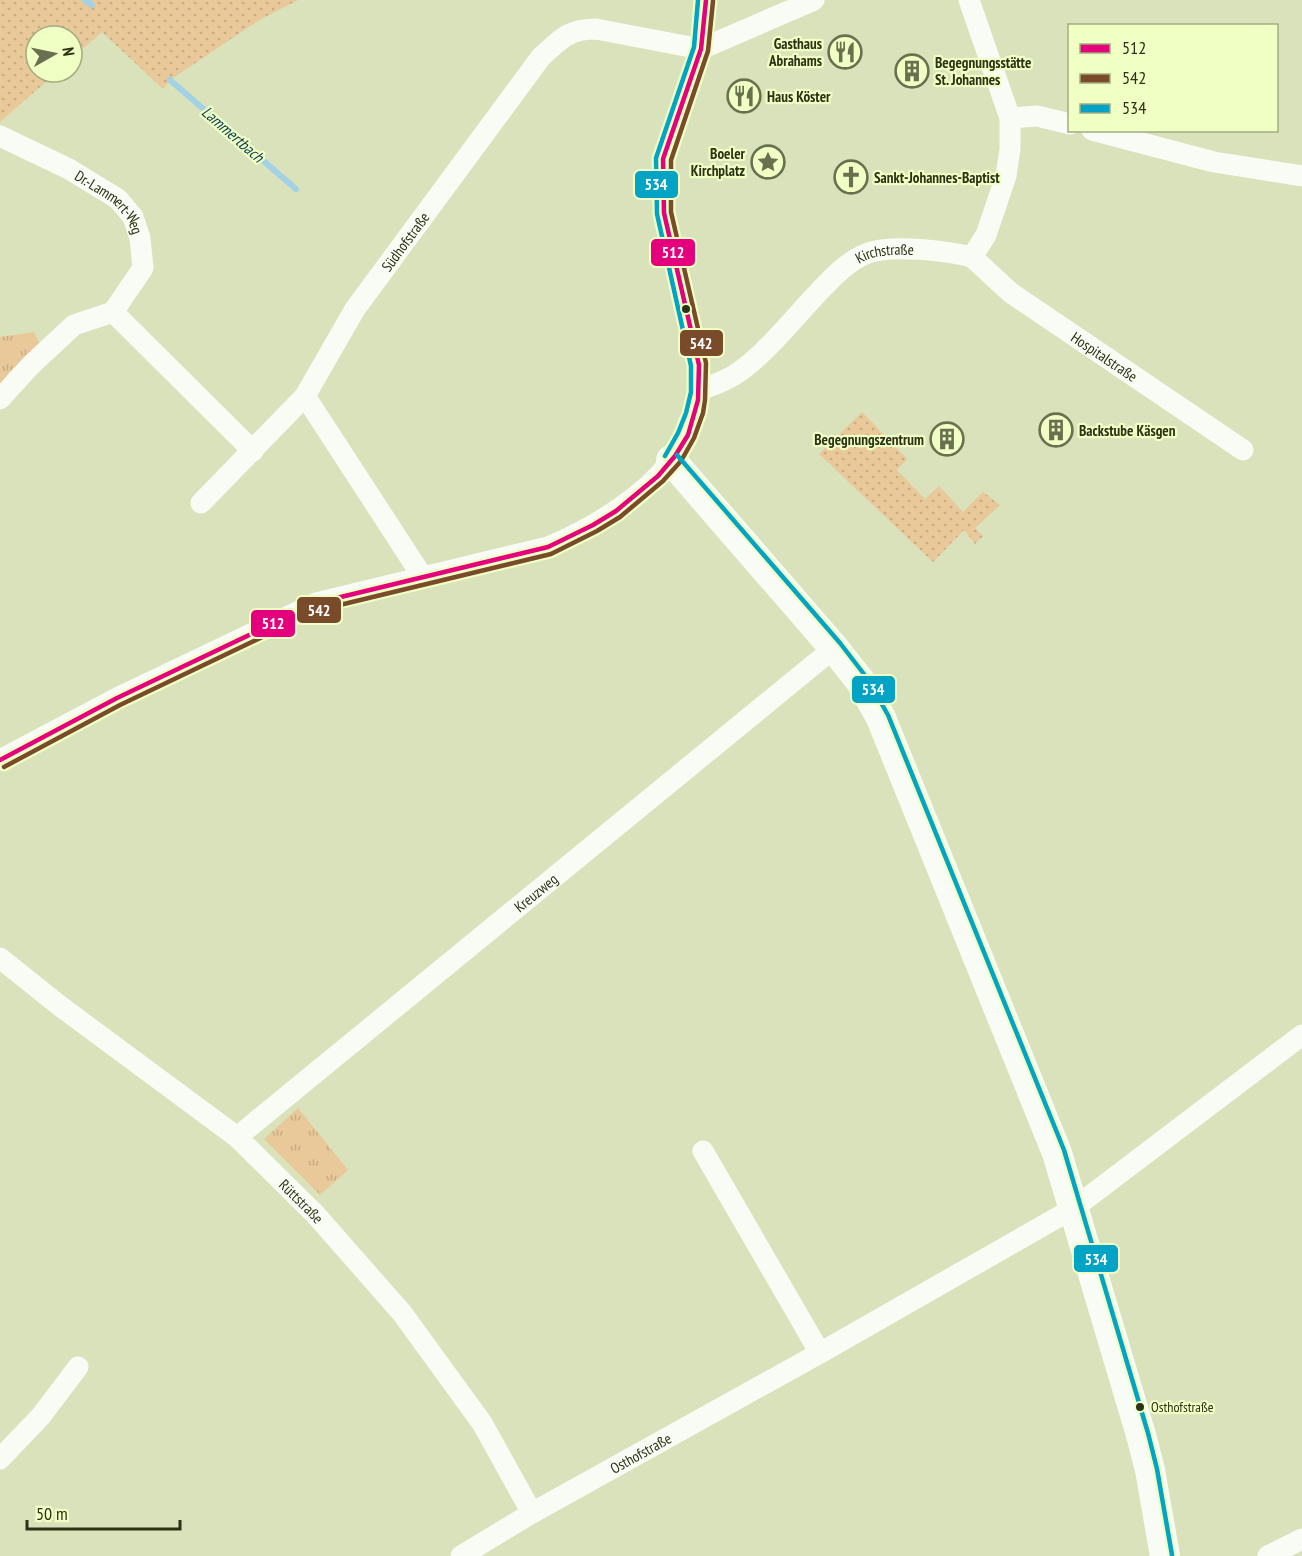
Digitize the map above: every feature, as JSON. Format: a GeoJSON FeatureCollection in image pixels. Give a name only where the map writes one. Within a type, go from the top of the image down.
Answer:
{"type":"FeatureCollection","features":[{"type":"Feature","properties":{"kind":"street"},"geometry":{"type":"LineString","coordinates":[[0,760],[117,698],[316,603],[548,547],[578,534],[619,508],[646,486],[671,460],[695,414],[699,390],[699,365],[664,213],[663,159],[701,49],[706,0]]}},
{"type":"Feature","properties":{"kind":"street"},"geometry":{"type":"LineString","coordinates":[[701,49],[814,0]]}},
{"type":"Feature","properties":{"kind":"street"},"geometry":{"type":"LineString","coordinates":[[969,0],[1010,118],[1010,149],[1006,176],[986,235],[972,257]]}},
{"type":"Feature","properties":{"kind":"street","name":"Südhofstraße"},"geometry":{"type":"LineString","coordinates":[[305,396],[355,309],[541,57],[566,34],[580,29],[596,29],[701,49]]}},
{"type":"Feature","properties":{"kind":"street"},"geometry":{"type":"LineString","coordinates":[[1010,118],[1037,116],[1068,124]]}},
{"type":"Feature","properties":{"kind":"street"},"geometry":{"type":"LineString","coordinates":[[1100,132],[1214,162],[1302,176]]}},
{"type":"Feature","properties":{"kind":"street","name":"Dr.-Lammert-Weg"},"geometry":{"type":"LineString","coordinates":[[0,136],[69,169],[118,199],[133,217],[140,238],[143,268],[113,312]]}},
{"type":"Feature","properties":{"kind":"street","name":"Kirchstraße"},"geometry":{"type":"LineString","coordinates":[[699,390],[726,380],[751,363],[824,287],[848,265],[868,254],[889,250],[937,251],[972,257]]}},
{"type":"Feature","properties":{"kind":"street","name":"Hospitalstraße"},"geometry":{"type":"LineString","coordinates":[[972,257],[1011,293],[1243,450]]}},
{"type":"Feature","properties":{"kind":"street"},"geometry":{"type":"LineString","coordinates":[[0,399],[32,364],[74,325],[113,312],[253,451]]}},
{"type":"Feature","properties":{"kind":"street"},"geometry":{"type":"LineString","coordinates":[[201,503],[305,396],[422,576]]}},
{"type":"Feature","properties":{"kind":"street"},"geometry":{"type":"LineString","coordinates":[[671,460],[834,648],[861,682],[882,718],[1057,1153],[1148,1462],[1165,1556]]}},
{"type":"Feature","properties":{"kind":"street","name":"Kreuzweg"},"geometry":{"type":"LineString","coordinates":[[237,1137],[834,648]]}},
{"type":"Feature","properties":{"kind":"street","name":"Rüttstraße"},"geometry":{"type":"LineString","coordinates":[[0,958],[60,1006],[237,1137],[315,1214],[402,1313],[482,1423],[532,1513]]}},
{"type":"Feature","properties":{"kind":"street","name":"Osthofstraße"},"geometry":{"type":"LineString","coordinates":[[461,1556],[532,1513],[820,1353],[1074,1208],[1302,1035]]}},
{"type":"Feature","properties":{"kind":"street"},"geometry":{"type":"LineString","coordinates":[[703,1151],[820,1353]]}},
{"type":"Feature","properties":{"kind":"street"},"geometry":{"type":"LineString","coordinates":[[0,1459],[41,1416],[78,1366]]}},
{"type":"Feature","properties":{"kind":"street"},"geometry":{"type":"LineString","coordinates":[[1268,1556],[1302,1539]]}},
{"type":"Feature","properties":{"kind":"green space"},"geometry":{"type":"Polygon","coordinates":[[[0,0],[298,0],[261,19],[170,80],[163,89],[102,32],[84,48],[84,24],[24,24],[24,84],[43,84],[0,122],[0,0]]]}},
{"type":"Feature","properties":{"kind":"green space"},"geometry":{"type":"Polygon","coordinates":[[[34,332],[40,345],[9,372],[0,386],[0,337],[34,332]]]}},
{"type":"Feature","properties":{"kind":"green space"},"geometry":{"type":"Polygon","coordinates":[[[862,412],[907,459],[897,470],[925,499],[939,486],[963,512],[983,492],[1000,505],[975,528],[983,536],[975,544],[964,530],[933,562],[819,454],[862,412]]]}},
{"type":"Feature","properties":{"kind":"green space"},"geometry":{"type":"Polygon","coordinates":[[[298,1108],[348,1170],[320,1195],[264,1139],[298,1108]]]}},
{"type":"Feature","properties":{"kind":"waterway","name":"Lammertbach"},"geometry":{"type":"LineString","coordinates":[[85,0],[92,5]]}},
{"type":"Feature","properties":{"kind":"waterway","name":"Lammertbach"},"geometry":{"type":"LineString","coordinates":[[170,80],[296,189]]}},
{"type":"Feature","properties":{"kind":"transit line","name":"534"},"geometry":{"type":"LineString","coordinates":[[665,456],[686,413],[691,392],[691,366],[657,214],[656,158],[694,47],[698,0]]}},
{"type":"Feature","properties":{"kind":"transit line","name":"512"},"geometry":{"type":"LineString","coordinates":[[0,760],[117,698],[316,603],[548,547],[616,511],[658,476],[675,456],[688,435],[698,400],[699,365],[664,213],[663,159],[701,49],[706,0]]}},
{"type":"Feature","properties":{"kind":"transit line","name":"542"},"geometry":{"type":"LineString","coordinates":[[4,767],[120,705],[319,610],[551,554],[620,517],[663,481],[681,461],[694,438],[705,400],[706,363],[671,212],[671,160],[708,51],[713,1]]}},
{"type":"Feature","properties":{"kind":"transit line","name":"534"},"geometry":{"type":"LineString","coordinates":[[677,455],[840,643],[867,678],[888,715],[1064,1150],[1148,1433],[1157,1469],[1172,1555]]}},
{"type":"Feature","properties":{"kind":"place","name":"Gasthaus Abrahams"},"geometry":{"type":"Point","coordinates":[845,52]}},
{"type":"Feature","properties":{"kind":"place","name":"Begegnungsstätte St. Johannes"},"geometry":{"type":"Point","coordinates":[912,71]}},
{"type":"Feature","properties":{"kind":"place","name":"Haus Köster"},"geometry":{"type":"Point","coordinates":[744,96]}},
{"type":"Feature","properties":{"kind":"place","name":"Boeler Kirchplatz"},"geometry":{"type":"Point","coordinates":[768,162]}},
{"type":"Feature","properties":{"kind":"place","name":"Sankt-Johannes-Baptist"},"geometry":{"type":"Point","coordinates":[851,177]}},
{"type":"Feature","properties":{"kind":"place","name":"Backstube Käsgen"},"geometry":{"type":"Point","coordinates":[1056,430]}},
{"type":"Feature","properties":{"kind":"place","name":"Begegnungszentrum"},"geometry":{"type":"Point","coordinates":[947,439]}},
{"type":"Feature","properties":{"kind":"place","name":"Osthofstraße"},"geometry":{"type":"Point","coordinates":[1140,1407]}}]}
